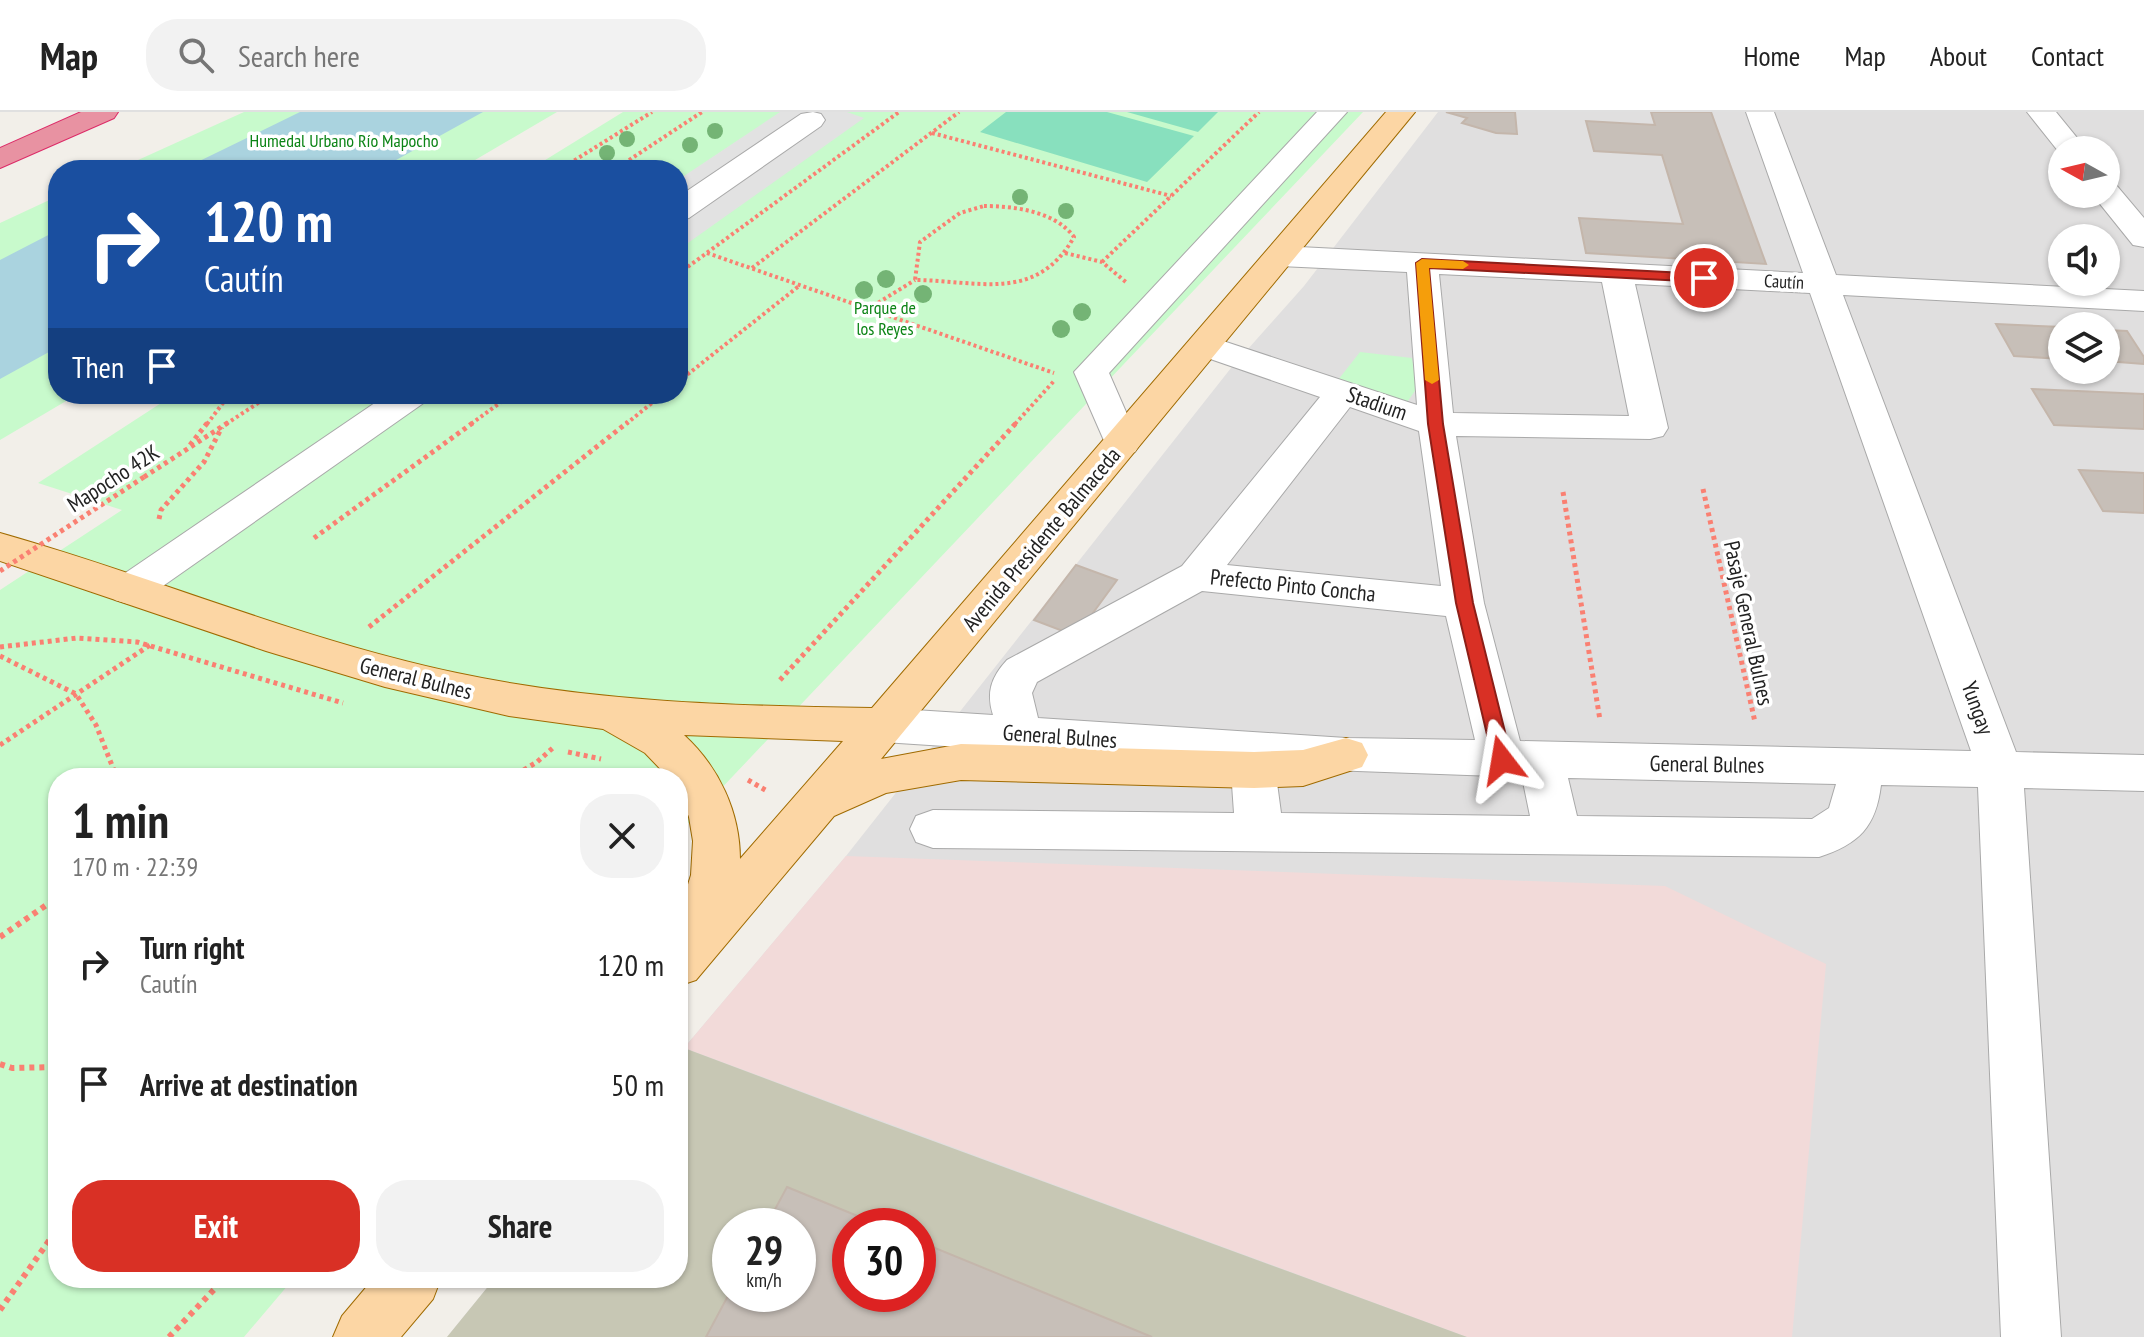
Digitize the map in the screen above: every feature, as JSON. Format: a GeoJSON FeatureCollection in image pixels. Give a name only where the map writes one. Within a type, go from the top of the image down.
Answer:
{"type":"FeatureCollection","features":[{"type":"Feature","properties":{"kind":"highway"},"geometry":{"type":"LineString","coordinates":[[0,159],[104,112]]}},
{"type":"Feature","properties":{"kind":"main road","name":"Avenida Presidente Balmaceda"},"geometry":{"type":"LineString","coordinates":[[688,952],[815,806],[1401,112]]}},
{"type":"Feature","properties":{"kind":"main road","name":"General Bulnes"},"geometry":{"type":"LineString","coordinates":[[0,546],[332,657],[457,689],[606,713],[742,723],[883,725]]}},
{"type":"Feature","properties":{"kind":"main road"},"geometry":{"type":"LineString","coordinates":[[606,713],[657,737],[677,754],[694,774],[708,803],[715,833],[716,865],[709,900],[688,946]]}},
{"type":"Feature","properties":{"kind":"main road"},"geometry":{"type":"LineString","coordinates":[[815,806],[849,787],[886,773],[924,765],[961,762],[1254,770],[1303,768],[1346,755]]}},
{"type":"Feature","properties":{"kind":"main road"},"geometry":{"type":"LineString","coordinates":[[363,1337],[404,1288]]}},
{"type":"Feature","properties":{"kind":"street"},"geometry":{"type":"LineString","coordinates":[[1122,444],[1091,372],[1333,112]]}},
{"type":"Feature","properties":{"kind":"street","name":"Yungay"},"geometry":{"type":"LineString","coordinates":[[1760,112],[2000,769],[2031,1337]]}},
{"type":"Feature","properties":{"kind":"street"},"geometry":{"type":"LineString","coordinates":[[2041,112],[2061,136]]}},
{"type":"Feature","properties":{"kind":"street"},"geometry":{"type":"LineString","coordinates":[[688,204],[811,120]]}},
{"type":"Feature","properties":{"kind":"street"},"geometry":{"type":"LineString","coordinates":[[2119,208],[2144,238]]}},
{"type":"Feature","properties":{"kind":"street","name":"Cautín"},"geometry":{"type":"LineString","coordinates":[[1280,256],[2144,301]]}},
{"type":"Feature","properties":{"kind":"street"},"geometry":{"type":"LineString","coordinates":[[1422,263],[1436,424],[1464,603],[1522,760],[1558,835]]}},
{"type":"Feature","properties":{"kind":"street","name":"Stadium"},"geometry":{"type":"LineString","coordinates":[[1205,346],[1436,424],[1650,428],[1616,273]]}},
{"type":"Feature","properties":{"kind":"street"},"geometry":{"type":"LineString","coordinates":[[1196,576],[1343,392]]}},
{"type":"Feature","properties":{"kind":"street"},"geometry":{"type":"LineString","coordinates":[[129,590],[398,404]]}},
{"type":"Feature","properties":{"kind":"street","name":"Prefecto Pinto Concha"},"geometry":{"type":"LineString","coordinates":[[1021,733],[1008,689],[1011,680],[1022,671],[1196,576],[1464,603]]}},
{"type":"Feature","properties":{"kind":"street","name":"General Bulnes"},"geometry":{"type":"LineString","coordinates":[[883,725],[1346,755],[2144,773]]}},
{"type":"Feature","properties":{"kind":"street"},"geometry":{"type":"LineString","coordinates":[[933,829],[1819,838],[1848,820],[1857,795],[1861,767]]}},
{"type":"Feature","properties":{"kind":"street"},"geometry":{"type":"LineString","coordinates":[[1254,770],[1259,832]]}},
{"type":"Feature","properties":{"kind":"path"},"geometry":{"type":"LineString","coordinates":[[575,160],[652,112]]}},
{"type":"Feature","properties":{"kind":"path"},"geometry":{"type":"LineString","coordinates":[[629,160],[702,112]]}},
{"type":"Feature","properties":{"kind":"path"},"geometry":{"type":"LineString","coordinates":[[688,267],[899,112]]}},
{"type":"Feature","properties":{"kind":"path"},"geometry":{"type":"LineString","coordinates":[[752,268],[959,112]]}},
{"type":"Feature","properties":{"kind":"path"},"geometry":{"type":"LineString","coordinates":[[1102,262],[1259,112]]}},
{"type":"Feature","properties":{"kind":"path"},"geometry":{"type":"LineString","coordinates":[[932,132],[1171,196]]}},
{"type":"Feature","properties":{"kind":"path"},"geometry":{"type":"LineString","coordinates":[[868,309],[915,280],[939,280],[956,285],[1018,284],[1037,275],[1065,253],[1074,237],[1060,223],[999,204],[985,204],[948,219],[920,242],[915,280]]}},
{"type":"Feature","properties":{"kind":"path"},"geometry":{"type":"LineString","coordinates":[[707,253],[1059,375],[742,723]]}},
{"type":"Feature","properties":{"kind":"path"},"geometry":{"type":"LineString","coordinates":[[1065,253],[1102,262],[1132,287]]}},
{"type":"Feature","properties":{"kind":"path"},"geometry":{"type":"LineString","coordinates":[[688,374],[800,285]]}},
{"type":"Feature","properties":{"kind":"path","name":"Mapocho 42K"},"geometry":{"type":"LineString","coordinates":[[0,571],[188,449],[203,425],[222,404]]}},
{"type":"Feature","properties":{"kind":"path"},"geometry":{"type":"LineString","coordinates":[[188,449],[257,404]]}},
{"type":"Feature","properties":{"kind":"path"},"geometry":{"type":"LineString","coordinates":[[314,538],[498,404]]}},
{"type":"Feature","properties":{"kind":"path"},"geometry":{"type":"LineString","coordinates":[[332,657],[650,404]]}},
{"type":"Feature","properties":{"kind":"path"},"geometry":{"type":"LineString","coordinates":[[164,525],[158,519],[161,510],[204,462],[222,427]]}},
{"type":"Feature","properties":{"kind":"path","name":"Pasaje General Bulnes"},"geometry":{"type":"LineString","coordinates":[[1703,489],[1764,765]]}},
{"type":"Feature","properties":{"kind":"path"},"geometry":{"type":"LineString","coordinates":[[1563,492],[1606,762]]}},
{"type":"Feature","properties":{"kind":"path"},"geometry":{"type":"LineString","coordinates":[[0,745],[151,644]]}},
{"type":"Feature","properties":{"kind":"path"},"geometry":{"type":"LineString","coordinates":[[0,656],[76,694],[96,725],[113,768]]}},
{"type":"Feature","properties":{"kind":"path"},"geometry":{"type":"LineString","coordinates":[[0,937],[48,904]]}},
{"type":"Feature","properties":{"kind":"path"},"geometry":{"type":"LineString","coordinates":[[0,1064],[12,1068],[48,1067]]}},
{"type":"Feature","properties":{"kind":"path"},"geometry":{"type":"LineString","coordinates":[[0,1310],[48,1242]]}},
{"type":"Feature","properties":{"kind":"path"},"geometry":{"type":"LineString","coordinates":[[169,1337],[216,1288]]}},
{"type":"Feature","properties":{"kind":"shaded area"},"geometry":{"type":"Polygon","coordinates":[[[780,112],[847,112],[864,118],[688,243],[688,173],[780,112]]]}},
{"type":"Feature","properties":{"kind":"shaded area"},"geometry":{"type":"Polygon","coordinates":[[[1438,112],[2144,112],[2144,1337],[447,1337],[487,1288],[688,1288],[688,1043],[846,856],[1231,368],[1304,286],[1438,112]]]}},
{"type":"Feature","properties":{"kind":"shaded area"},"geometry":{"type":"Polygon","coordinates":[[[846,856],[1665,886],[1826,964],[1792,1337],[1467,1337],[688,1049],[688,1043],[846,856]]]}},
{"type":"Feature","properties":{"kind":"shaded area"},"geometry":{"type":"Polygon","coordinates":[[[688,1050],[1467,1337],[447,1337],[487,1288],[688,1288],[688,1050]]]}},
{"type":"Feature","properties":{"kind":"green space","name":"Humedal Urbano Río Mapocho"},"geometry":{"type":"Polygon","coordinates":[[[244,112],[557,112],[475,160],[138,160],[244,112]]]}},
{"type":"Feature","properties":{"kind":"green space","name":"Parque de los Reyes"},"geometry":{"type":"Polygon","coordinates":[[[623,112],[1363,112],[688,823],[688,768],[48,768],[48,1288],[286,1288],[244,1337],[0,1337],[0,590],[122,510],[38,483],[160,404],[688,404],[688,160],[545,160],[623,112]]]}},
{"type":"Feature","properties":{"kind":"green space"},"geometry":{"type":"Polygon","coordinates":[[[1006,112],[1107,112],[1194,136],[1147,182],[980,132],[1006,112]]]}},
{"type":"Feature","properties":{"kind":"green space"},"geometry":{"type":"Polygon","coordinates":[[[1127,112],[1218,112],[1198,132],[1127,112]]]}},
{"type":"Feature","properties":{"kind":"green space"},"geometry":{"type":"Polygon","coordinates":[[[48,201],[48,404],[61,404],[0,440],[0,223],[48,201]]]}},
{"type":"Feature","properties":{"kind":"green space"},"geometry":{"type":"Polygon","coordinates":[[[1360,352],[1412,358],[1417,388],[1403,408],[1334,385],[1360,352]]]}},
{"type":"Feature","properties":{"kind":"water"},"geometry":{"type":"Polygon","coordinates":[[[300,112],[483,112],[396,160],[202,160],[300,112]]]}},
{"type":"Feature","properties":{"kind":"water"},"geometry":{"type":"Polygon","coordinates":[[[48,235],[48,353],[0,379],[0,260],[48,235]]]}},
{"type":"Feature","properties":{"kind":"building"},"geometry":{"type":"Polygon","coordinates":[[[1446,112],[1515,112],[1517,134],[1496,133],[1462,123],[1467,118],[1446,112]]]}},
{"type":"Feature","properties":{"kind":"building"},"geometry":{"type":"Polygon","coordinates":[[[1651,112],[1711,112],[1766,264],[1586,253],[1579,218],[1683,224],[1662,155],[1594,151],[1586,121],[1655,125],[1651,112]]]}},
{"type":"Feature","properties":{"kind":"building"},"geometry":{"type":"Polygon","coordinates":[[[1996,324],[2048,326],[2048,358],[2014,356],[1996,324]]]}},
{"type":"Feature","properties":{"kind":"building"},"geometry":{"type":"Polygon","coordinates":[[[2120,331],[2127,331],[2144,357],[2144,364],[2120,362],[2120,331]]]}},
{"type":"Feature","properties":{"kind":"building"},"geometry":{"type":"Polygon","coordinates":[[[2032,389],[2144,394],[2144,429],[2054,425],[2032,389]]]}},
{"type":"Feature","properties":{"kind":"building"},"geometry":{"type":"Polygon","coordinates":[[[2079,470],[2144,473],[2144,513],[2103,511],[2079,470]]]}},
{"type":"Feature","properties":{"kind":"building"},"geometry":{"type":"Polygon","coordinates":[[[1076,565],[1117,580],[1076,636],[1034,620],[1076,565]]]}},
{"type":"Feature","properties":{"kind":"building"},"geometry":{"type":"Polygon","coordinates":[[[787,1187],[838,1208],[832,1208],[832,1312],[936,1312],[936,1248],[1152,1337],[706,1337],[719,1312],[816,1312],[816,1208],[776,1208],[787,1187]]]}},
{"type":"Feature","properties":{"kind":"slow traffic"},"geometry":{"type":"LineString","coordinates":[[1432,380],[1422,263],[1463,265]]}},
{"type":"Feature","properties":{"kind":"route"},"geometry":{"type":"LineString","coordinates":[[1502,760],[1464,603],[1436,424],[1422,263],[1704,278]]}}]}
